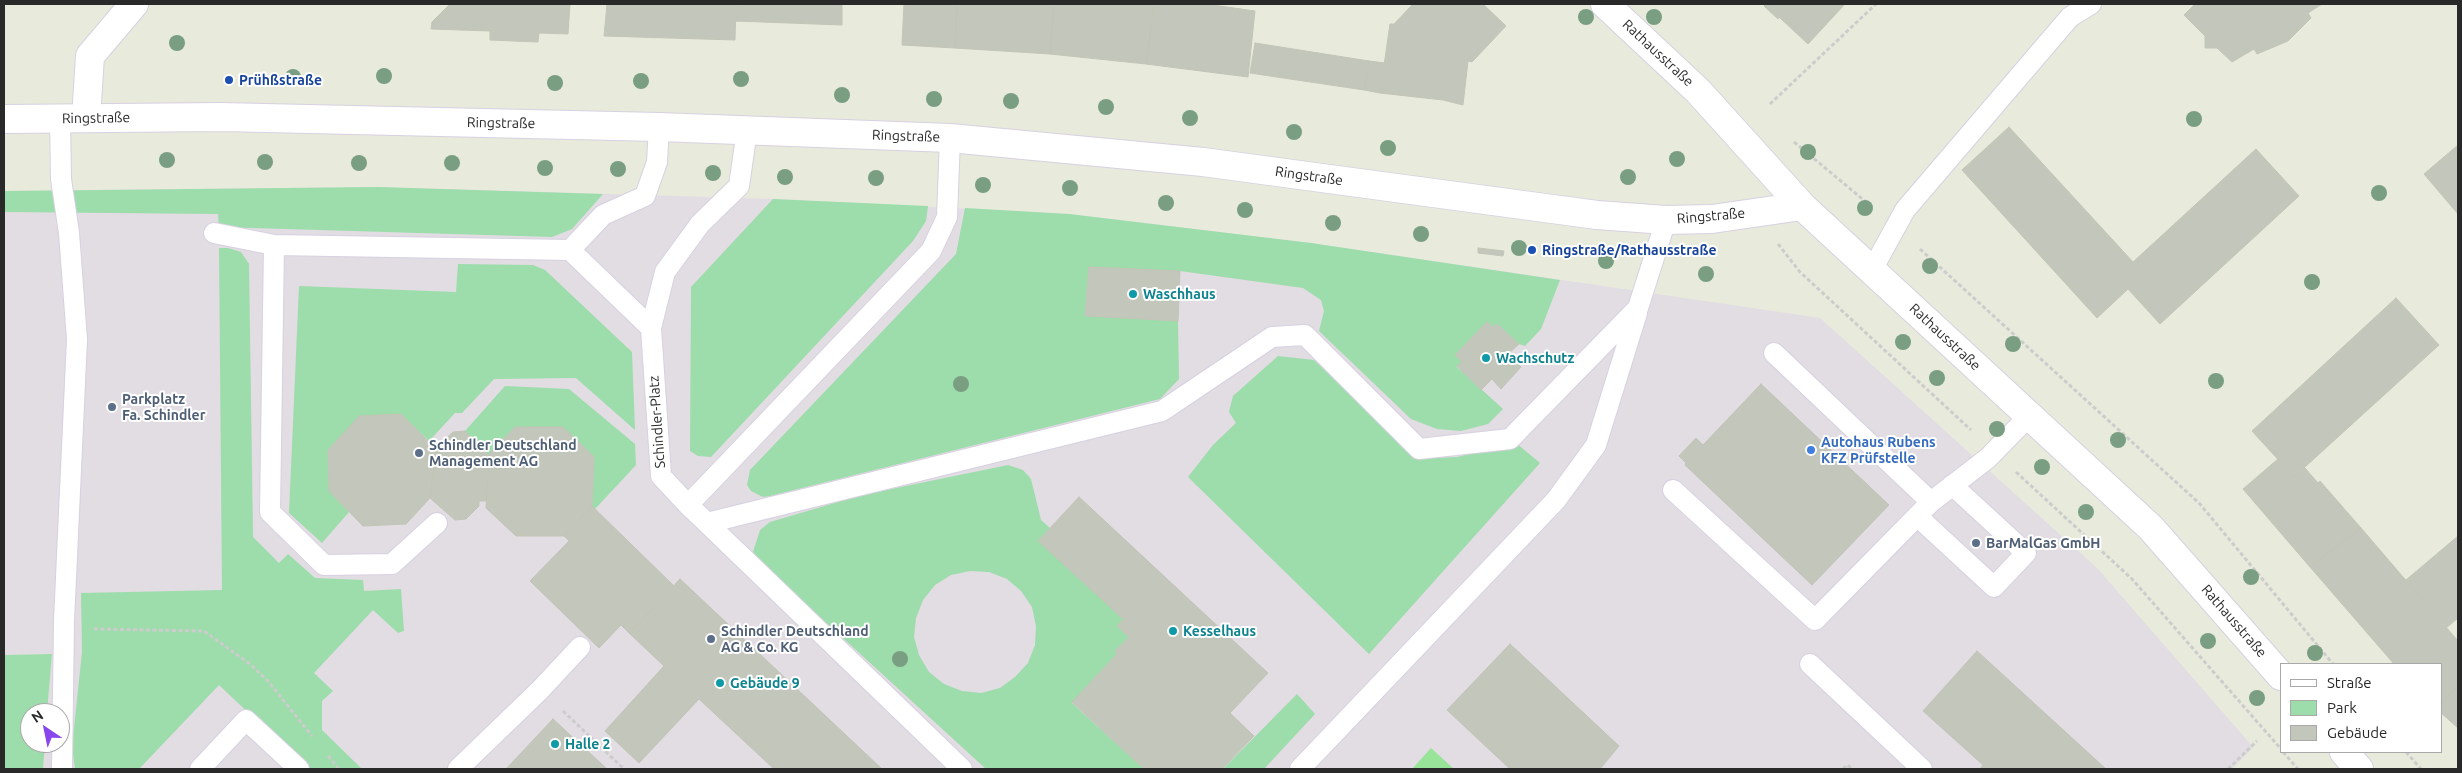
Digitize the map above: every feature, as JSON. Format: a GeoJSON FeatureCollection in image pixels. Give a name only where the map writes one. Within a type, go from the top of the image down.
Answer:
{"type":"FeatureCollection","features":[{"type":"Feature","properties":{"kind":"main road"},"geometry":{"type":"LineString","coordinates":[[86,118],[90,56],[134,4]]}},
{"type":"Feature","properties":{"kind":"main road","name":"Rathausstraße"},"geometry":{"type":"LineString","coordinates":[[1605,4],[1698,91],[1802,206],[2151,528],[2280,675]]}},
{"type":"Feature","properties":{"kind":"main road","name":"Ringstraße"},"geometry":{"type":"LineString","coordinates":[[4,119],[231,118],[659,126],[950,138],[1203,162],[1597,215],[1666,220],[1712,219],[1802,206]]}},
{"type":"Feature","properties":{"kind":"main road"},"geometry":{"type":"LineString","coordinates":[[2345,753],[2359,769]]}},
{"type":"Feature","properties":{"kind":"lane"},"geometry":{"type":"LineString","coordinates":[[1872,270],[1905,210],[2070,17],[2091,4]]}},
{"type":"Feature","properties":{"kind":"lane"},"geometry":{"type":"LineString","coordinates":[[60,118],[61,180],[69,233],[77,339],[64,629],[62,769]]}},
{"type":"Feature","properties":{"kind":"lane"},"geometry":{"type":"LineString","coordinates":[[570,250],[603,215],[644,196],[658,162],[659,126]]}},
{"type":"Feature","properties":{"kind":"lane","name":"Schindler-Platz"},"geometry":{"type":"LineString","coordinates":[[747,130],[739,186],[700,224],[666,272],[651,328],[661,476],[688,505],[962,769]]}},
{"type":"Feature","properties":{"kind":"lane"},"geometry":{"type":"LineString","coordinates":[[688,505],[931,251],[946,217],[950,138]]}},
{"type":"Feature","properties":{"kind":"lane"},"geometry":{"type":"LineString","coordinates":[[1300,769],[1556,500],[1591,453],[1596,445],[1666,220]]}},
{"type":"Feature","properties":{"kind":"lane"},"geometry":{"type":"LineString","coordinates":[[214,233],[274,245],[570,250],[651,328]]}},
{"type":"Feature","properties":{"kind":"lane"},"geometry":{"type":"LineString","coordinates":[[274,245],[270,512],[324,565],[392,564],[437,523]]}},
{"type":"Feature","properties":{"kind":"lane"},"geometry":{"type":"LineString","coordinates":[[707,523],[1162,411],[1272,337],[1305,335],[1418,449],[1510,439],[1638,308]]}},
{"type":"Feature","properties":{"kind":"lane"},"geometry":{"type":"LineString","coordinates":[[1774,353],[1931,502]]}},
{"type":"Feature","properties":{"kind":"lane"},"geometry":{"type":"LineString","coordinates":[[1673,490],[1815,620],[1931,502],[1994,452],[2030,415]]}},
{"type":"Feature","properties":{"kind":"lane"},"geometry":{"type":"LineString","coordinates":[[1917,516],[1994,587],[2026,553],[1952,485]]}},
{"type":"Feature","properties":{"kind":"lane"},"geometry":{"type":"LineString","coordinates":[[458,769],[540,690],[580,647]]}},
{"type":"Feature","properties":{"kind":"lane"},"geometry":{"type":"LineString","coordinates":[[1810,664],[1922,769]]}},
{"type":"Feature","properties":{"kind":"lane"},"geometry":{"type":"LineString","coordinates":[[200,769],[246,720],[299,769]]}},
{"type":"Feature","properties":{"kind":"path"},"geometry":{"type":"LineString","coordinates":[[1770,104],[1876,4]]}},
{"type":"Feature","properties":{"kind":"path"},"geometry":{"type":"LineString","coordinates":[[1791,140],[1896,227],[2199,503],[2332,663]]}},
{"type":"Feature","properties":{"kind":"path"},"geometry":{"type":"LineString","coordinates":[[1800,272],[2132,578],[2280,749]]}},
{"type":"Feature","properties":{"kind":"path"},"geometry":{"type":"LineString","coordinates":[[64,629],[178,629],[204,631],[250,664],[268,681],[315,740]]}},
{"type":"Feature","properties":{"kind":"path"},"geometry":{"type":"LineString","coordinates":[[540,690],[624,769]]}},
{"type":"Feature","properties":{"kind":"path"},"geometry":{"type":"LineString","coordinates":[[2228,769],[2256,741]]}},
{"type":"Feature","properties":{"kind":"path"},"geometry":{"type":"LineString","coordinates":[[2284,753],[2298,769]]}},
{"type":"Feature","properties":{"kind":"path"},"geometry":{"type":"LineString","coordinates":[[2407,753],[2421,769]]}},
{"type":"Feature","properties":{"kind":"path"},"geometry":{"type":"LineString","coordinates":[[327,755],[339,769]]}},
{"type":"Feature","properties":{"kind":"path"},"geometry":{"type":"LineString","coordinates":[[1844,769],[1847,765],[1852,769]]}},
{"type":"Feature","properties":{"kind":"shaded area"},"geometry":{"type":"Polygon","coordinates":[[[378,187],[773,199],[1069,214],[1311,243],[1820,318],[2097,568],[2253,747],[2232,769],[43,769],[44,753],[70,753],[70,703],[48,703],[52,654],[4,655],[4,191],[378,187]]]}},
{"type":"Feature","properties":{"kind":"green space"},"geometry":{"type":"Polygon","coordinates":[[[378,187],[603,194],[572,229],[552,237],[219,227],[218,214],[4,212],[4,191],[378,187]]]}},
{"type":"Feature","properties":{"kind":"green space"},"geometry":{"type":"Polygon","coordinates":[[[773,199],[928,206],[926,221],[913,241],[711,457],[698,456],[690,451],[691,287],[773,199]]]}},
{"type":"Feature","properties":{"kind":"green space"},"geometry":{"type":"Polygon","coordinates":[[[965,208],[1069,214],[1311,243],[1560,280],[1541,329],[1525,346],[1519,344],[1497,324],[1493,327],[1487,322],[1455,355],[1462,362],[1457,367],[1503,409],[1488,424],[1461,431],[1437,429],[1411,419],[1319,331],[1324,311],[1321,300],[1303,288],[1180,271],[1089,267],[1085,316],[1178,321],[1179,379],[1160,399],[770,496],[763,497],[751,491],[747,485],[750,470],[956,254],[965,208]]]}},
{"type":"Feature","properties":{"kind":"green space"},"geometry":{"type":"Polygon","coordinates":[[[219,248],[228,248],[241,252],[249,264],[253,537],[279,563],[288,554],[315,578],[363,580],[364,591],[401,589],[404,631],[398,633],[373,610],[314,673],[333,691],[322,701],[322,730],[362,769],[308,769],[219,685],[139,769],[75,769],[72,747],[82,652],[81,593],[222,590],[219,248]]]}},
{"type":"Feature","properties":{"kind":"green space"},"geometry":{"type":"Polygon","coordinates":[[[458,264],[533,265],[545,270],[632,352],[635,430],[576,378],[494,379],[462,413],[455,413],[429,441],[401,414],[359,417],[328,450],[329,491],[349,512],[322,543],[289,513],[299,286],[456,292],[458,264]]]}},
{"type":"Feature","properties":{"kind":"green space"},"geometry":{"type":"Polygon","coordinates":[[[1278,356],[1314,360],[1393,436],[1433,458],[1457,457],[1516,443],[1540,463],[1369,654],[1188,477],[1213,445],[1236,423],[1229,412],[1233,396],[1278,356]]]}},
{"type":"Feature","properties":{"kind":"green space"},"geometry":{"type":"Polygon","coordinates":[[[505,386],[569,389],[635,444],[636,465],[595,509],[592,506],[594,457],[563,427],[515,427],[488,455],[465,431],[505,386]]]}},
{"type":"Feature","properties":{"kind":"green space"},"geometry":{"type":"Polygon","coordinates":[[[1008,465],[1023,470],[1031,479],[1041,520],[1050,528],[1039,541],[1123,619],[1117,626],[1129,637],[1115,651],[1117,654],[1072,703],[1144,769],[986,769],[762,564],[753,552],[760,530],[770,522],[862,495],[1008,465]],[[970,571],[951,575],[935,585],[923,600],[916,618],[914,637],[919,655],[929,672],[944,684],[962,691],[981,693],[1000,688],[1015,677],[1028,663],[1035,645],[1036,626],[1032,607],[1021,591],[1007,579],[989,572],[970,571]]]}},
{"type":"Feature","properties":{"kind":"green space"},"geometry":{"type":"Polygon","coordinates":[[[52,654],[48,703],[20,703],[20,753],[44,753],[43,769],[4,769],[4,655],[52,654]]]}},
{"type":"Feature","properties":{"kind":"green space"},"geometry":{"type":"Polygon","coordinates":[[[1297,694],[1315,714],[1264,769],[1223,769],[1297,694]]]}},
{"type":"Feature","properties":{"kind":"green space"},"geometry":{"type":"Polygon","coordinates":[[[1431,748],[1454,769],[1412,769],[1431,748]]]}},
{"type":"Feature","properties":{"kind":"building"},"geometry":{"type":"Polygon","coordinates":[[[450,4],[570,4],[568,34],[539,33],[538,42],[490,40],[490,31],[431,29],[432,22],[450,4]]]}},
{"type":"Feature","properties":{"kind":"building"},"geometry":{"type":"Polygon","coordinates":[[[607,4],[736,4],[735,40],[604,36],[607,4]]]}},
{"type":"Feature","properties":{"kind":"building"},"geometry":{"type":"Polygon","coordinates":[[[736,4],[842,4],[842,25],[735,21],[736,4]]]}},
{"type":"Feature","properties":{"kind":"building"},"geometry":{"type":"Polygon","coordinates":[[[904,4],[957,4],[955,48],[902,45],[904,4]]]}},
{"type":"Feature","properties":{"kind":"building"},"geometry":{"type":"Polygon","coordinates":[[[957,4],[1054,4],[1050,54],[955,48],[957,4]]]}},
{"type":"Feature","properties":{"kind":"building"},"geometry":{"type":"Polygon","coordinates":[[[1054,4],[1154,4],[1146,64],[1050,54],[1054,4]]]}},
{"type":"Feature","properties":{"kind":"building"},"geometry":{"type":"Polygon","coordinates":[[[1154,4],[1206,4],[1255,11],[1248,77],[1146,64],[1154,4]]]}},
{"type":"Feature","properties":{"kind":"building"},"geometry":{"type":"Polygon","coordinates":[[[1413,4],[1483,4],[1506,26],[1472,62],[1468,61],[1463,105],[1443,100],[1380,93],[1390,24],[1394,24],[1413,4]]]}},
{"type":"Feature","properties":{"kind":"building"},"geometry":{"type":"Polygon","coordinates":[[[1766,4],[1845,4],[1808,44],[1764,6],[1766,4]]]}},
{"type":"Feature","properties":{"kind":"building"},"geometry":{"type":"Polygon","coordinates":[[[2195,4],[2322,4],[2308,13],[2311,18],[2288,41],[2257,54],[2254,49],[2232,62],[2217,48],[2205,48],[2205,36],[2184,15],[2195,4]]]}},
{"type":"Feature","properties":{"kind":"building"},"geometry":{"type":"Polygon","coordinates":[[[1255,43],[1369,61],[1364,90],[1250,73],[1255,43]]]}},
{"type":"Feature","properties":{"kind":"building"},"geometry":{"type":"Polygon","coordinates":[[[1369,61],[1385,63],[1380,93],[1364,90],[1369,61]]]}},
{"type":"Feature","properties":{"kind":"building"},"geometry":{"type":"Polygon","coordinates":[[[2009,127],[2133,262],[2256,149],[2299,196],[2160,324],[2128,289],[2097,318],[1962,170],[2009,127]]]}},
{"type":"Feature","properties":{"kind":"building"},"geometry":{"type":"Polygon","coordinates":[[[2458,145],[2458,214],[2424,174],[2458,145]]]}},
{"type":"Feature","properties":{"kind":"building"},"geometry":{"type":"Polygon","coordinates":[[[1478,248],[1504,251],[1503,256],[1478,253],[1478,248]]]}},
{"type":"Feature","properties":{"kind":"building","name":"Waschhaus"},"geometry":{"type":"Polygon","coordinates":[[[1089,267],[1180,271],[1178,321],[1085,316],[1089,267]]]}},
{"type":"Feature","properties":{"kind":"building"},"geometry":{"type":"Polygon","coordinates":[[[2396,298],[2439,345],[2294,477],[2252,431],[2396,298]]]}},
{"type":"Feature","properties":{"kind":"building","name":"Wachschutz"},"geometry":{"type":"Polygon","coordinates":[[[1487,322],[1493,327],[1497,324],[1519,344],[1508,354],[1521,367],[1501,389],[1492,379],[1481,390],[1457,366],[1462,362],[1455,355],[1487,322]]]}},
{"type":"Feature","properties":{"kind":"building"},"geometry":{"type":"Polygon","coordinates":[[[1761,384],[1889,505],[1812,585],[1685,465],[1686,463],[1679,456],[1696,438],[1703,445],[1761,384]]]}},
{"type":"Feature","properties":{"kind":"building"},"geometry":{"type":"Polygon","coordinates":[[[401,414],[432,445],[432,451],[436,451],[430,498],[406,524],[363,526],[329,491],[328,450],[359,416],[401,414]]]}},
{"type":"Feature","properties":{"kind":"building"},"geometry":{"type":"Polygon","coordinates":[[[515,427],[563,427],[594,457],[592,506],[564,536],[516,536],[486,508],[490,453],[515,427]]]}},
{"type":"Feature","properties":{"kind":"building"},"geometry":{"type":"Polygon","coordinates":[[[465,431],[488,455],[490,453],[486,501],[479,501],[479,506],[466,519],[455,520],[430,498],[436,451],[439,451],[439,445],[453,432],[465,431]]]}},
{"type":"Feature","properties":{"kind":"building"},"geometry":{"type":"Polygon","coordinates":[[[2278,459],[2294,477],[2305,468],[2318,483],[2320,481],[2361,528],[2310,567],[2243,489],[2278,459]]]}},
{"type":"Feature","properties":{"kind":"building","name":"Kesselhaus"},"geometry":{"type":"Polygon","coordinates":[[[1079,497],[1268,673],[1230,713],[1254,736],[1222,769],[1144,769],[1072,702],[1117,654],[1115,651],[1129,637],[1117,626],[1123,619],[1038,541],[1079,497]]]}},
{"type":"Feature","properties":{"kind":"building"},"geometry":{"type":"Polygon","coordinates":[[[592,506],[674,586],[629,633],[621,625],[599,648],[530,581],[569,541],[564,536],[592,506]]]}},
{"type":"Feature","properties":{"kind":"building"},"geometry":{"type":"Polygon","coordinates":[[[2361,528],[2458,641],[2458,687],[2442,701],[2442,663],[2393,663],[2310,567],[2361,528]]]}},
{"type":"Feature","properties":{"kind":"building"},"geometry":{"type":"Polygon","coordinates":[[[2458,536],[2458,618],[2446,628],[2406,580],[2458,536]]]}},
{"type":"Feature","properties":{"kind":"building","name":"Gebäude 9"},"geometry":{"type":"Polygon","coordinates":[[[680,579],[882,769],[774,769],[699,699],[639,763],[605,731],[664,666],[629,633],[680,579]]]}},
{"type":"Feature","properties":{"kind":"building"},"geometry":{"type":"Polygon","coordinates":[[[1510,644],[1619,746],[1600,769],[1510,769],[1447,710],[1510,644]]]}},
{"type":"Feature","properties":{"kind":"building"},"geometry":{"type":"Polygon","coordinates":[[[1977,651],[2106,769],[1980,769],[1983,765],[1923,711],[1977,651]]]}},
{"type":"Feature","properties":{"kind":"building"},"geometry":{"type":"Polygon","coordinates":[[[2458,687],[2458,728],[2442,714],[2442,701],[2458,687]]]}},
{"type":"Feature","properties":{"kind":"building","name":"Halle 2"},"geometry":{"type":"Polygon","coordinates":[[[553,719],[607,769],[506,769],[553,719]]]}},
{"type":"Feature","properties":{"kind":"place","name":"Prühßstraße"},"geometry":{"type":"Point","coordinates":[229,80]}},
{"type":"Feature","properties":{"kind":"place","name":"Ringstraße/Rathausstraße"},"geometry":{"type":"Point","coordinates":[1532,250]}},
{"type":"Feature","properties":{"kind":"place","name":"Waschhaus"},"geometry":{"type":"Point","coordinates":[1133,294]}},
{"type":"Feature","properties":{"kind":"place","name":"Wachschutz"},"geometry":{"type":"Point","coordinates":[1486,358]}},
{"type":"Feature","properties":{"kind":"place","name":"Parkplatz Fa. Schindler"},"geometry":{"type":"Point","coordinates":[112,407]}},
{"type":"Feature","properties":{"kind":"place","name":"Autohaus Rubens KFZ Prüfstelle"},"geometry":{"type":"Point","coordinates":[1811,450]}},
{"type":"Feature","properties":{"kind":"place","name":"Schindler Deutschland Management AG"},"geometry":{"type":"Point","coordinates":[419,453]}},
{"type":"Feature","properties":{"kind":"place","name":"BarMalGas GmbH"},"geometry":{"type":"Point","coordinates":[1976,543]}},
{"type":"Feature","properties":{"kind":"place","name":"Kesselhaus"},"geometry":{"type":"Point","coordinates":[1173,631]}},
{"type":"Feature","properties":{"kind":"place","name":"Schindler Deutschland AG & Co. KG"},"geometry":{"type":"Point","coordinates":[711,639]}},
{"type":"Feature","properties":{"kind":"place","name":"Gebäude 9"},"geometry":{"type":"Point","coordinates":[720,683]}},
{"type":"Feature","properties":{"kind":"place","name":"Halle 2"},"geometry":{"type":"Point","coordinates":[555,744]}}]}
